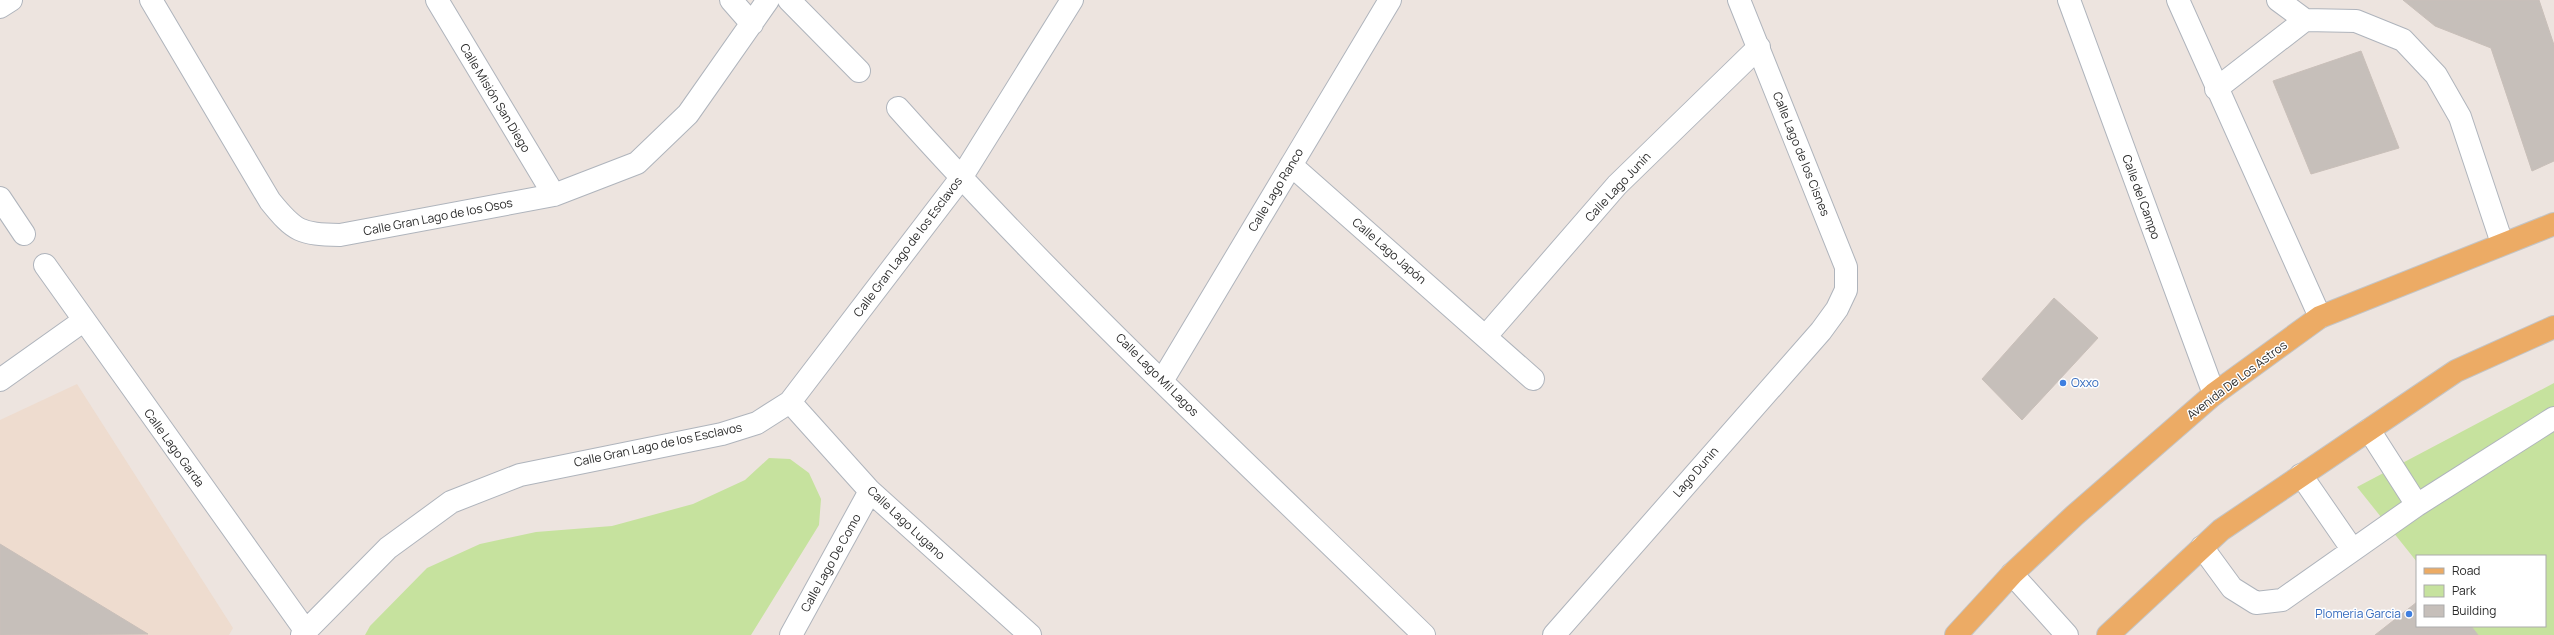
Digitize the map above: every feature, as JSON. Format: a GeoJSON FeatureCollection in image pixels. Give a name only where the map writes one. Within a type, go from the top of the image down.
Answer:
{"type":"FeatureCollection","features":[{"type":"Feature","properties":{"kind":"main road","name":"Avenida De Los Astros"},"geometry":{"type":"LineString","coordinates":[[1956,635],[2012,574],[2075,515],[2214,394],[2320,317],[2502,243],[2554,224]]}},
{"type":"Feature","properties":{"kind":"main road"},"geometry":{"type":"LineString","coordinates":[[2108,635],[2221,530],[2456,371],[2554,327]]}},
{"type":"Feature","properties":{"kind":"street"},"geometry":{"type":"LineString","coordinates":[[0,7],[11,0]]}},
{"type":"Feature","properties":{"kind":"street","name":"Calle Gran Lago de los Osos"},"geometry":{"type":"LineString","coordinates":[[151,0],[270,201],[289,225],[309,234],[340,235],[554,195],[638,163],[688,114],[768,0]]}},
{"type":"Feature","properties":{"kind":"street","name":"Calle Misión San Diego"},"geometry":{"type":"LineString","coordinates":[[437,0],[554,195]]}},
{"type":"Feature","properties":{"kind":"street"},"geometry":{"type":"LineString","coordinates":[[731,0],[752,24]]}},
{"type":"Feature","properties":{"kind":"street"},"geometry":{"type":"LineString","coordinates":[[790,0],[860,70]]}},
{"type":"Feature","properties":{"kind":"street","name":"Calle Gran Lago de los Esclavos"},"geometry":{"type":"LineString","coordinates":[[303,633],[388,548],[451,502],[520,475],[722,434],[757,423],[790,402],[961,178],[1072,0]]}},
{"type":"Feature","properties":{"kind":"street","name":"Calle Lago Ranco"},"geometry":{"type":"LineString","coordinates":[[1162,381],[1390,0]]}},
{"type":"Feature","properties":{"kind":"street","name":"Calle Lago de los Cisnes"},"geometry":{"type":"LineString","coordinates":[[1739,0],[1846,267],[1846,290],[1838,308]]}},
{"type":"Feature","properties":{"kind":"street","name":"Calle del Campo"},"geometry":{"type":"LineString","coordinates":[[2069,0],[2214,394]]}},
{"type":"Feature","properties":{"kind":"street"},"geometry":{"type":"LineString","coordinates":[[2178,0],[2216,89],[2255,168],[2320,317]]}},
{"type":"Feature","properties":{"kind":"street"},"geometry":{"type":"LineString","coordinates":[[2278,0],[2305,20],[2356,21],[2403,40],[2436,74],[2460,117],[2502,243]]}},
{"type":"Feature","properties":{"kind":"street"},"geometry":{"type":"LineString","coordinates":[[2216,89],[2305,20]]}},
{"type":"Feature","properties":{"kind":"street","name":"Calle Lago Junín"},"geometry":{"type":"LineString","coordinates":[[1486,336],[1617,185],[1759,47]]}},
{"type":"Feature","properties":{"kind":"street","name":"Calle Lago Mil Lagos"},"geometry":{"type":"LineString","coordinates":[[898,108],[961,178],[1162,381],[1424,635]]}},
{"type":"Feature","properties":{"kind":"street","name":"Calle Lago Japón"},"geometry":{"type":"LineString","coordinates":[[1292,165],[1533,379]]}},
{"type":"Feature","properties":{"kind":"street"},"geometry":{"type":"LineString","coordinates":[[0,198],[24,234]]}},
{"type":"Feature","properties":{"kind":"street","name":"Calle Lago Garda"},"geometry":{"type":"LineString","coordinates":[[45,265],[303,633]]}},
{"type":"Feature","properties":{"kind":"street","name":"Lago Dunin"},"geometry":{"type":"LineString","coordinates":[[1554,635],[1816,337],[1838,308]]}},
{"type":"Feature","properties":{"kind":"street"},"geometry":{"type":"LineString","coordinates":[[0,380],[83,321]]}},
{"type":"Feature","properties":{"kind":"street","name":"Calle Lago Lugano"},"geometry":{"type":"LineString","coordinates":[[790,402],[870,491],[1030,635]]}},
{"type":"Feature","properties":{"kind":"street"},"geometry":{"type":"LineString","coordinates":[[2202,547],[2232,588],[2256,603],[2282,600],[2352,549],[2417,505],[2554,418]]}},
{"type":"Feature","properties":{"kind":"street"},"geometry":{"type":"LineString","coordinates":[[2369,430],[2417,505]]}},
{"type":"Feature","properties":{"kind":"street"},"geometry":{"type":"LineString","coordinates":[[2301,475],[2352,549]]}},
{"type":"Feature","properties":{"kind":"street","name":"Calle Lago De Como"},"geometry":{"type":"LineString","coordinates":[[791,635],[870,491]]}},
{"type":"Feature","properties":{"kind":"street"},"geometry":{"type":"LineString","coordinates":[[2012,574],[2067,635]]}},
{"type":"Feature","properties":{"kind":"shaded area"},"geometry":{"type":"Polygon","coordinates":[[[77,384],[233,628],[229,635],[0,635],[0,420],[77,384]]]}},
{"type":"Feature","properties":{"kind":"green space"},"geometry":{"type":"Polygon","coordinates":[[[2554,383],[2554,635],[2475,635],[2469,627],[2546,627],[2546,555],[2416,555],[2416,561],[2357,487],[2554,383]]]}},
{"type":"Feature","properties":{"kind":"green space"},"geometry":{"type":"Polygon","coordinates":[[[769,458],[790,459],[809,473],[821,499],[819,525],[751,635],[365,635],[370,626],[427,568],[480,544],[536,532],[612,526],[693,504],[745,480],[769,458]]]}},
{"type":"Feature","properties":{"kind":"building"},"geometry":{"type":"Polygon","coordinates":[[[2403,0],[2539,0],[2554,45],[2554,161],[2532,171],[2491,48],[2435,26],[2403,0]]]}},
{"type":"Feature","properties":{"kind":"building"},"geometry":{"type":"Polygon","coordinates":[[[2361,51],[2399,148],[2311,174],[2273,81],[2361,51]]]}},
{"type":"Feature","properties":{"kind":"building"},"geometry":{"type":"Polygon","coordinates":[[[2054,298],[2098,338],[2022,420],[1982,379],[2054,298]]]}},
{"type":"Feature","properties":{"kind":"building"},"geometry":{"type":"Polygon","coordinates":[[[0,544],[148,634],[0,635],[0,544]]]}},
{"type":"Feature","properties":{"kind":"building","name":"Plomeria Garcia"},"geometry":{"type":"Polygon","coordinates":[[[2416,603],[2416,627],[2472,627],[2478,635],[2375,635],[2416,603]]]}},
{"type":"Feature","properties":{"kind":"place","name":"Oxxo"},"geometry":{"type":"Point","coordinates":[2063,383]}},
{"type":"Feature","properties":{"kind":"place","name":"Plomeria Garcia"},"geometry":{"type":"Point","coordinates":[2409,614]}}]}
